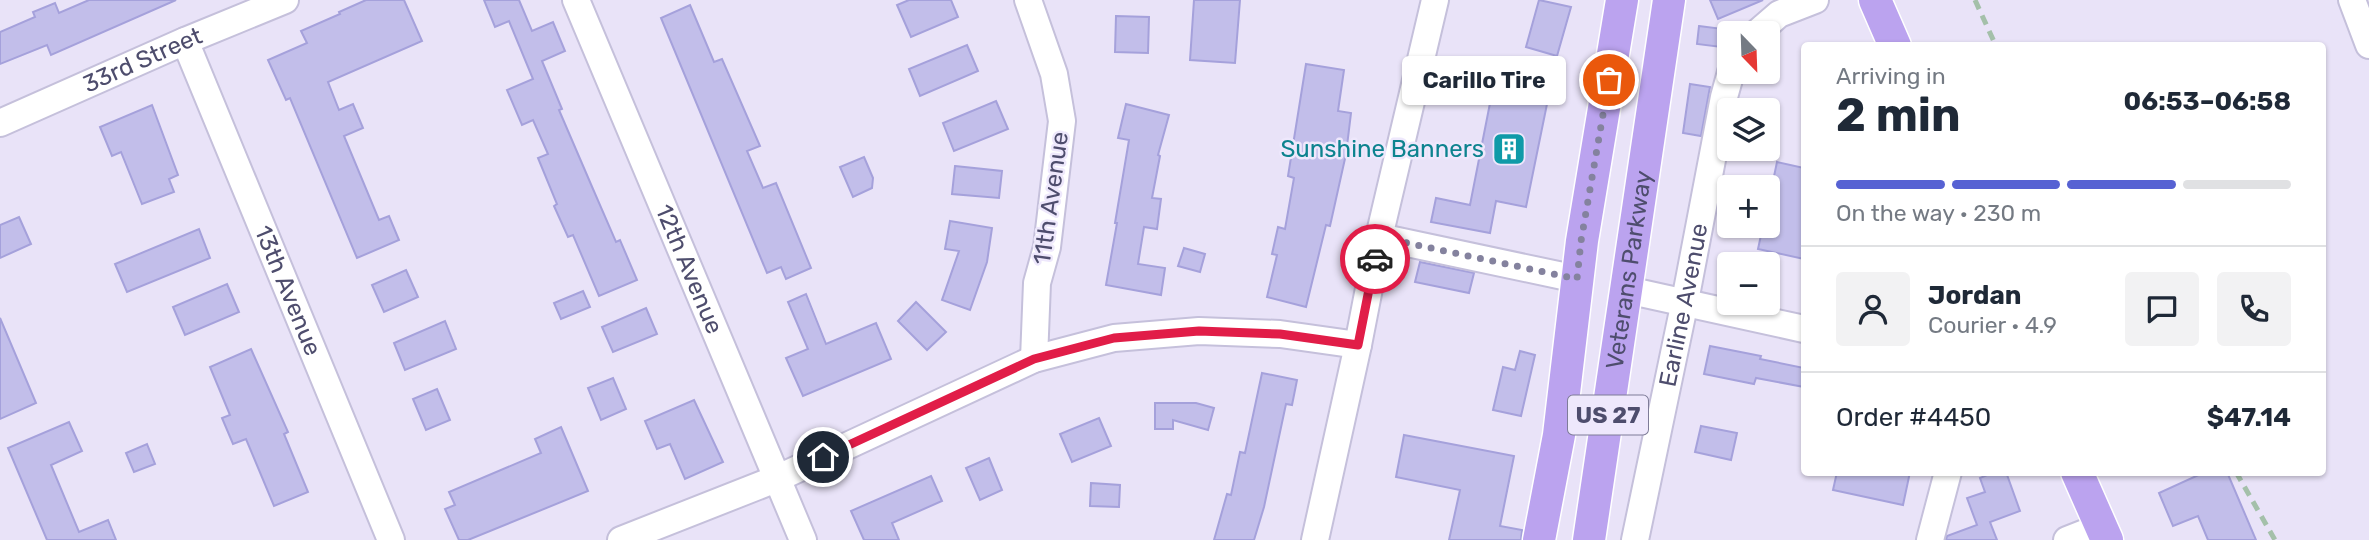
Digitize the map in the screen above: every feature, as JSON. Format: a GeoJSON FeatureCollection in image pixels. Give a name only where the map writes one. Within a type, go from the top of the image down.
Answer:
{"type":"FeatureCollection","features":[{"type":"Feature","properties":{"kind":"main road","name":"Veterans Parkway"},"geometry":{"type":"LineString","coordinates":[[1539,540],[1559,435],[1581,241],[1622,0]]}},
{"type":"Feature","properties":{"kind":"main road","name":"Veterans Parkway"},"geometry":{"type":"LineString","coordinates":[[1589,540],[1669,0]]}},
{"type":"Feature","properties":{"kind":"main road"},"geometry":{"type":"LineString","coordinates":[[1875,0],[1893,42]]}},
{"type":"Feature","properties":{"kind":"main road"},"geometry":{"type":"LineString","coordinates":[[2079,476],[2104,533]]}},
{"type":"Feature","properties":{"kind":"street","name":"33rd Street"},"geometry":{"type":"LineString","coordinates":[[0,123],[185,41],[249,7],[285,0]]}},
{"type":"Feature","properties":{"kind":"street","name":"12th Avenue"},"geometry":{"type":"LineString","coordinates":[[576,0],[803,540]]}},
{"type":"Feature","properties":{"kind":"street","name":"11th Avenue"},"geometry":{"type":"LineString","coordinates":[[1028,0],[1054,74],[1062,121],[1047,247],[1037,284],[1034,359]]}},
{"type":"Feature","properties":{"kind":"street"},"geometry":{"type":"LineString","coordinates":[[1315,540],[1379,237],[1435,0]]}},
{"type":"Feature","properties":{"kind":"street"},"geometry":{"type":"LineString","coordinates":[[1771,21],[1779,14],[1815,0]]}},
{"type":"Feature","properties":{"kind":"street"},"geometry":{"type":"LineString","coordinates":[[2352,0],[2369,45]]}},
{"type":"Feature","properties":{"kind":"street","name":"13th Avenue"},"geometry":{"type":"LineString","coordinates":[[185,41],[391,540]]}},
{"type":"Feature","properties":{"kind":"street","name":"Earline Avenue"},"geometry":{"type":"LineString","coordinates":[[1635,540],[1728,84]]}},
{"type":"Feature","properties":{"kind":"street"},"geometry":{"type":"LineString","coordinates":[[1379,237],[1577,279]]}},
{"type":"Feature","properties":{"kind":"street"},"geometry":{"type":"LineString","coordinates":[[1627,290],[1801,328]]}},
{"type":"Feature","properties":{"kind":"street"},"geometry":{"type":"LineString","coordinates":[[621,540],[776,479],[1034,359],[1114,338],[1199,331],[1280,334],[1358,345]]}},
{"type":"Feature","properties":{"kind":"street"},"geometry":{"type":"LineString","coordinates":[[1930,540],[1947,476]]}},
{"type":"Feature","properties":{"kind":"street"},"geometry":{"type":"LineString","coordinates":[[2067,540],[2104,533]]}},
{"type":"Feature","properties":{"kind":"building"},"geometry":{"type":"Polygon","coordinates":[[[89,0],[176,0],[51,55],[47,45],[0,64],[0,32],[35,17],[33,12],[55,3],[59,13],[89,0]]]}},
{"type":"Feature","properties":{"kind":"building"},"geometry":{"type":"Polygon","coordinates":[[[366,0],[404,0],[422,41],[328,82],[339,110],[353,104],[363,128],[344,136],[379,220],[389,216],[399,240],[357,258],[290,98],[286,100],[268,60],[307,43],[301,31],[366,0]]]}},
{"type":"Feature","properties":{"kind":"building"},"geometry":{"type":"Polygon","coordinates":[[[484,0],[519,0],[532,31],[553,22],[565,51],[542,61],[562,109],[559,110],[593,189],[616,242],[620,240],[637,280],[599,296],[573,235],[568,237],[554,206],[557,204],[538,158],[548,154],[533,120],[522,125],[507,90],[533,79],[509,21],[495,27],[484,0]]]}},
{"type":"Feature","properties":{"kind":"building"},"geometry":{"type":"Polygon","coordinates":[[[909,0],[951,0],[958,17],[911,37],[897,5],[909,0]]]}},
{"type":"Feature","properties":{"kind":"building"},"geometry":{"type":"Polygon","coordinates":[[[1194,0],[1240,0],[1235,63],[1190,60],[1194,0]]]}},
{"type":"Feature","properties":{"kind":"building"},"geometry":{"type":"Polygon","coordinates":[[[1539,0],[1571,7],[1557,56],[1526,47],[1539,0]]]}},
{"type":"Feature","properties":{"kind":"building"},"geometry":{"type":"Polygon","coordinates":[[[1710,0],[1763,0],[1718,19],[1710,0]]]}},
{"type":"Feature","properties":{"kind":"building"},"geometry":{"type":"Polygon","coordinates":[[[690,5],[714,62],[722,59],[760,146],[747,151],[763,188],[776,183],[811,268],[786,279],[781,267],[767,273],[661,18],[690,5]]]}},
{"type":"Feature","properties":{"kind":"building"},"geometry":{"type":"Polygon","coordinates":[[[1116,16],[1149,17],[1148,53],[1115,52],[1116,16]]]}},
{"type":"Feature","properties":{"kind":"building"},"geometry":{"type":"Polygon","coordinates":[[[1699,26],[1717,28],[1717,46],[1697,44],[1699,26]]]}},
{"type":"Feature","properties":{"kind":"building"},"geometry":{"type":"Polygon","coordinates":[[[967,45],[978,71],[920,96],[909,69],[967,45]]]}},
{"type":"Feature","properties":{"kind":"building"},"geometry":{"type":"Polygon","coordinates":[[[1306,64],[1344,70],[1338,111],[1351,113],[1346,154],[1330,226],[1326,225],[1306,307],[1267,297],[1277,255],[1272,254],[1278,227],[1285,229],[1294,178],[1288,176],[1306,64]]]}},
{"type":"Feature","properties":{"kind":"building"},"geometry":{"type":"Polygon","coordinates":[[[1690,84],[1710,87],[1701,136],[1683,133],[1690,84]]]}},
{"type":"Feature","properties":{"kind":"building","name":"Sunshine Banners"},"geometry":{"type":"Polygon","coordinates":[[[1492,93],[1547,104],[1526,207],[1496,201],[1490,233],[1431,222],[1436,198],[1470,205],[1492,93]]]}},
{"type":"Feature","properties":{"kind":"building"},"geometry":{"type":"Polygon","coordinates":[[[996,101],[1008,129],[954,151],[943,123],[996,101]]]}},
{"type":"Feature","properties":{"kind":"building"},"geometry":{"type":"Polygon","coordinates":[[[1126,104],[1169,115],[1158,155],[1160,156],[1152,198],[1161,199],[1157,229],[1144,227],[1138,264],[1165,268],[1161,295],[1106,285],[1129,140],[1118,138],[1126,104]]]}},
{"type":"Feature","properties":{"kind":"building"},"geometry":{"type":"Polygon","coordinates":[[[152,105],[178,175],[169,179],[174,192],[142,204],[121,152],[112,156],[100,127],[152,105]]]}},
{"type":"Feature","properties":{"kind":"building"},"geometry":{"type":"Polygon","coordinates":[[[864,157],[873,178],[872,188],[853,197],[840,167],[864,157]]]}},
{"type":"Feature","properties":{"kind":"building"},"geometry":{"type":"Polygon","coordinates":[[[1777,162],[1801,167],[1801,258],[1758,249],[1760,238],[1780,238],[1780,175],[1774,175],[1777,162]]]}},
{"type":"Feature","properties":{"kind":"building"},"geometry":{"type":"Polygon","coordinates":[[[955,166],[1002,171],[999,198],[952,194],[955,166]]]}},
{"type":"Feature","properties":{"kind":"building"},"geometry":{"type":"Polygon","coordinates":[[[19,217],[31,244],[0,258],[0,225],[19,217]]]}},
{"type":"Feature","properties":{"kind":"building"},"geometry":{"type":"Polygon","coordinates":[[[950,221],[992,228],[987,262],[970,310],[942,300],[959,251],[945,249],[950,221]]]}},
{"type":"Feature","properties":{"kind":"building"},"geometry":{"type":"Polygon","coordinates":[[[199,229],[210,258],[127,292],[115,264],[199,229]]]}},
{"type":"Feature","properties":{"kind":"building"},"geometry":{"type":"Polygon","coordinates":[[[1184,248],[1205,254],[1200,272],[1178,266],[1184,248]]]}},
{"type":"Feature","properties":{"kind":"building"},"geometry":{"type":"Polygon","coordinates":[[[1420,262],[1474,273],[1469,293],[1415,282],[1420,262]]]}},
{"type":"Feature","properties":{"kind":"building"},"geometry":{"type":"Polygon","coordinates":[[[406,270],[418,297],[384,312],[372,285],[406,270]]]}},
{"type":"Feature","properties":{"kind":"building"},"geometry":{"type":"Polygon","coordinates":[[[227,284],[239,312],[185,335],[173,307],[227,284]]]}},
{"type":"Feature","properties":{"kind":"building"},"geometry":{"type":"Polygon","coordinates":[[[583,291],[590,307],[561,319],[554,303],[583,291]]]}},
{"type":"Feature","properties":{"kind":"building"},"geometry":{"type":"Polygon","coordinates":[[[806,294],[826,344],[876,323],[891,359],[803,396],[786,358],[808,349],[788,302],[806,294]]]}},
{"type":"Feature","properties":{"kind":"building"},"geometry":{"type":"Polygon","coordinates":[[[916,302],[946,332],[927,350],[898,321],[916,302]]]}},
{"type":"Feature","properties":{"kind":"building"},"geometry":{"type":"Polygon","coordinates":[[[646,308],[657,334],[613,352],[602,327],[646,308]]]}},
{"type":"Feature","properties":{"kind":"building"},"geometry":{"type":"Polygon","coordinates":[[[0,318],[36,403],[0,419],[0,318]]]}},
{"type":"Feature","properties":{"kind":"building"},"geometry":{"type":"Polygon","coordinates":[[[445,321],[456,349],[405,370],[394,343],[445,321]]]}},
{"type":"Feature","properties":{"kind":"building"},"geometry":{"type":"Polygon","coordinates":[[[1710,346],[1801,367],[1801,386],[1756,378],[1754,384],[1704,374],[1710,346]]]}},
{"type":"Feature","properties":{"kind":"building"},"geometry":{"type":"Polygon","coordinates":[[[251,349],[288,432],[284,434],[308,492],[274,506],[246,439],[233,444],[222,418],[230,415],[210,367],[251,349]]]}},
{"type":"Feature","properties":{"kind":"building"},"geometry":{"type":"Polygon","coordinates":[[[1520,351],[1535,355],[1521,416],[1493,410],[1503,367],[1515,370],[1520,351]]]}},
{"type":"Feature","properties":{"kind":"building"},"geometry":{"type":"Polygon","coordinates":[[[1262,373],[1297,380],[1292,405],[1286,404],[1264,507],[1254,540],[1214,540],[1227,494],[1231,495],[1240,452],[1245,453],[1262,373]]]}},
{"type":"Feature","properties":{"kind":"building"},"geometry":{"type":"Polygon","coordinates":[[[613,378],[626,409],[601,420],[588,388],[613,378]]]}},
{"type":"Feature","properties":{"kind":"building"},"geometry":{"type":"Polygon","coordinates":[[[437,389],[450,420],[426,430],[413,399],[437,389]]]}},
{"type":"Feature","properties":{"kind":"building"},"geometry":{"type":"Polygon","coordinates":[[[694,400],[723,462],[685,479],[670,444],[657,449],[645,421],[694,400]]]}},
{"type":"Feature","properties":{"kind":"building"},"geometry":{"type":"Polygon","coordinates":[[[1155,403],[1196,403],[1214,408],[1208,430],[1173,420],[1173,429],[1155,429],[1155,403]]]}},
{"type":"Feature","properties":{"kind":"building"},"geometry":{"type":"Polygon","coordinates":[[[1099,418],[1111,446],[1072,462],[1060,434],[1099,418]]]}},
{"type":"Feature","properties":{"kind":"building"},"geometry":{"type":"Polygon","coordinates":[[[69,422],[82,451],[51,465],[79,532],[108,520],[116,540],[47,540],[8,448],[69,422]]]}},
{"type":"Feature","properties":{"kind":"building"},"geometry":{"type":"Polygon","coordinates":[[[1701,426],[1737,433],[1731,460],[1695,452],[1701,426]]]}},
{"type":"Feature","properties":{"kind":"building"},"geometry":{"type":"Polygon","coordinates":[[[561,427],[588,491],[468,540],[459,540],[445,509],[455,505],[449,492],[541,453],[535,439],[561,427]]]}},
{"type":"Feature","properties":{"kind":"building"},"geometry":{"type":"Polygon","coordinates":[[[1404,435],[1514,456],[1500,526],[1522,530],[1521,540],[1449,540],[1460,490],[1396,477],[1404,435]]]}},
{"type":"Feature","properties":{"kind":"building"},"geometry":{"type":"Polygon","coordinates":[[[147,444],[155,464],[134,472],[126,453],[147,444]]]}},
{"type":"Feature","properties":{"kind":"building"},"geometry":{"type":"Polygon","coordinates":[[[989,458],[1002,490],[980,500],[966,468],[989,458]]]}},
{"type":"Feature","properties":{"kind":"building"},"geometry":{"type":"Polygon","coordinates":[[[931,476],[942,501],[892,523],[899,540],[864,540],[851,511],[931,476]]]}},
{"type":"Feature","properties":{"kind":"building"},"geometry":{"type":"Polygon","coordinates":[[[1836,476],[1909,476],[1903,505],[1833,490],[1836,476]]]}},
{"type":"Feature","properties":{"kind":"building"},"geometry":{"type":"Polygon","coordinates":[[[2007,476],[2020,511],[1990,522],[1997,540],[1946,540],[1947,536],[1977,525],[1967,498],[1985,492],[1980,478],[2007,476]]]}},
{"type":"Feature","properties":{"kind":"building"},"geometry":{"type":"Polygon","coordinates":[[[2196,476],[2229,476],[2256,540],[2208,540],[2198,516],[2173,526],[2159,493],[2196,476]]]}},
{"type":"Feature","properties":{"kind":"building"},"geometry":{"type":"Polygon","coordinates":[[[1091,483],[1120,485],[1119,507],[1090,506],[1091,483]]]}},
{"type":"Feature","properties":{"kind":"railway"},"geometry":{"type":"LineString","coordinates":[[1975,0],[1994,42]]}},
{"type":"Feature","properties":{"kind":"railway"},"geometry":{"type":"LineString","coordinates":[[2238,476],[2275,540]]}},
{"type":"Feature","properties":{"kind":"way so far"},"geometry":{"type":"LineString","coordinates":[[1375,259],[1379,237],[1577,279],[1609,80]]}},
{"type":"Feature","properties":{"kind":"place","name":"Carillo Tire"},"geometry":{"type":"Point","coordinates":[1609,80]}},
{"type":"Feature","properties":{"kind":"place","name":"Sunshine Banners"},"geometry":{"type":"Point","coordinates":[1509,149]}},
{"type":"Feature","properties":{"kind":"route"},"geometry":{"type":"LineString","coordinates":[[823,457],[1034,359],[1114,338],[1199,331],[1280,334],[1358,345],[1375,259]]}}]}
